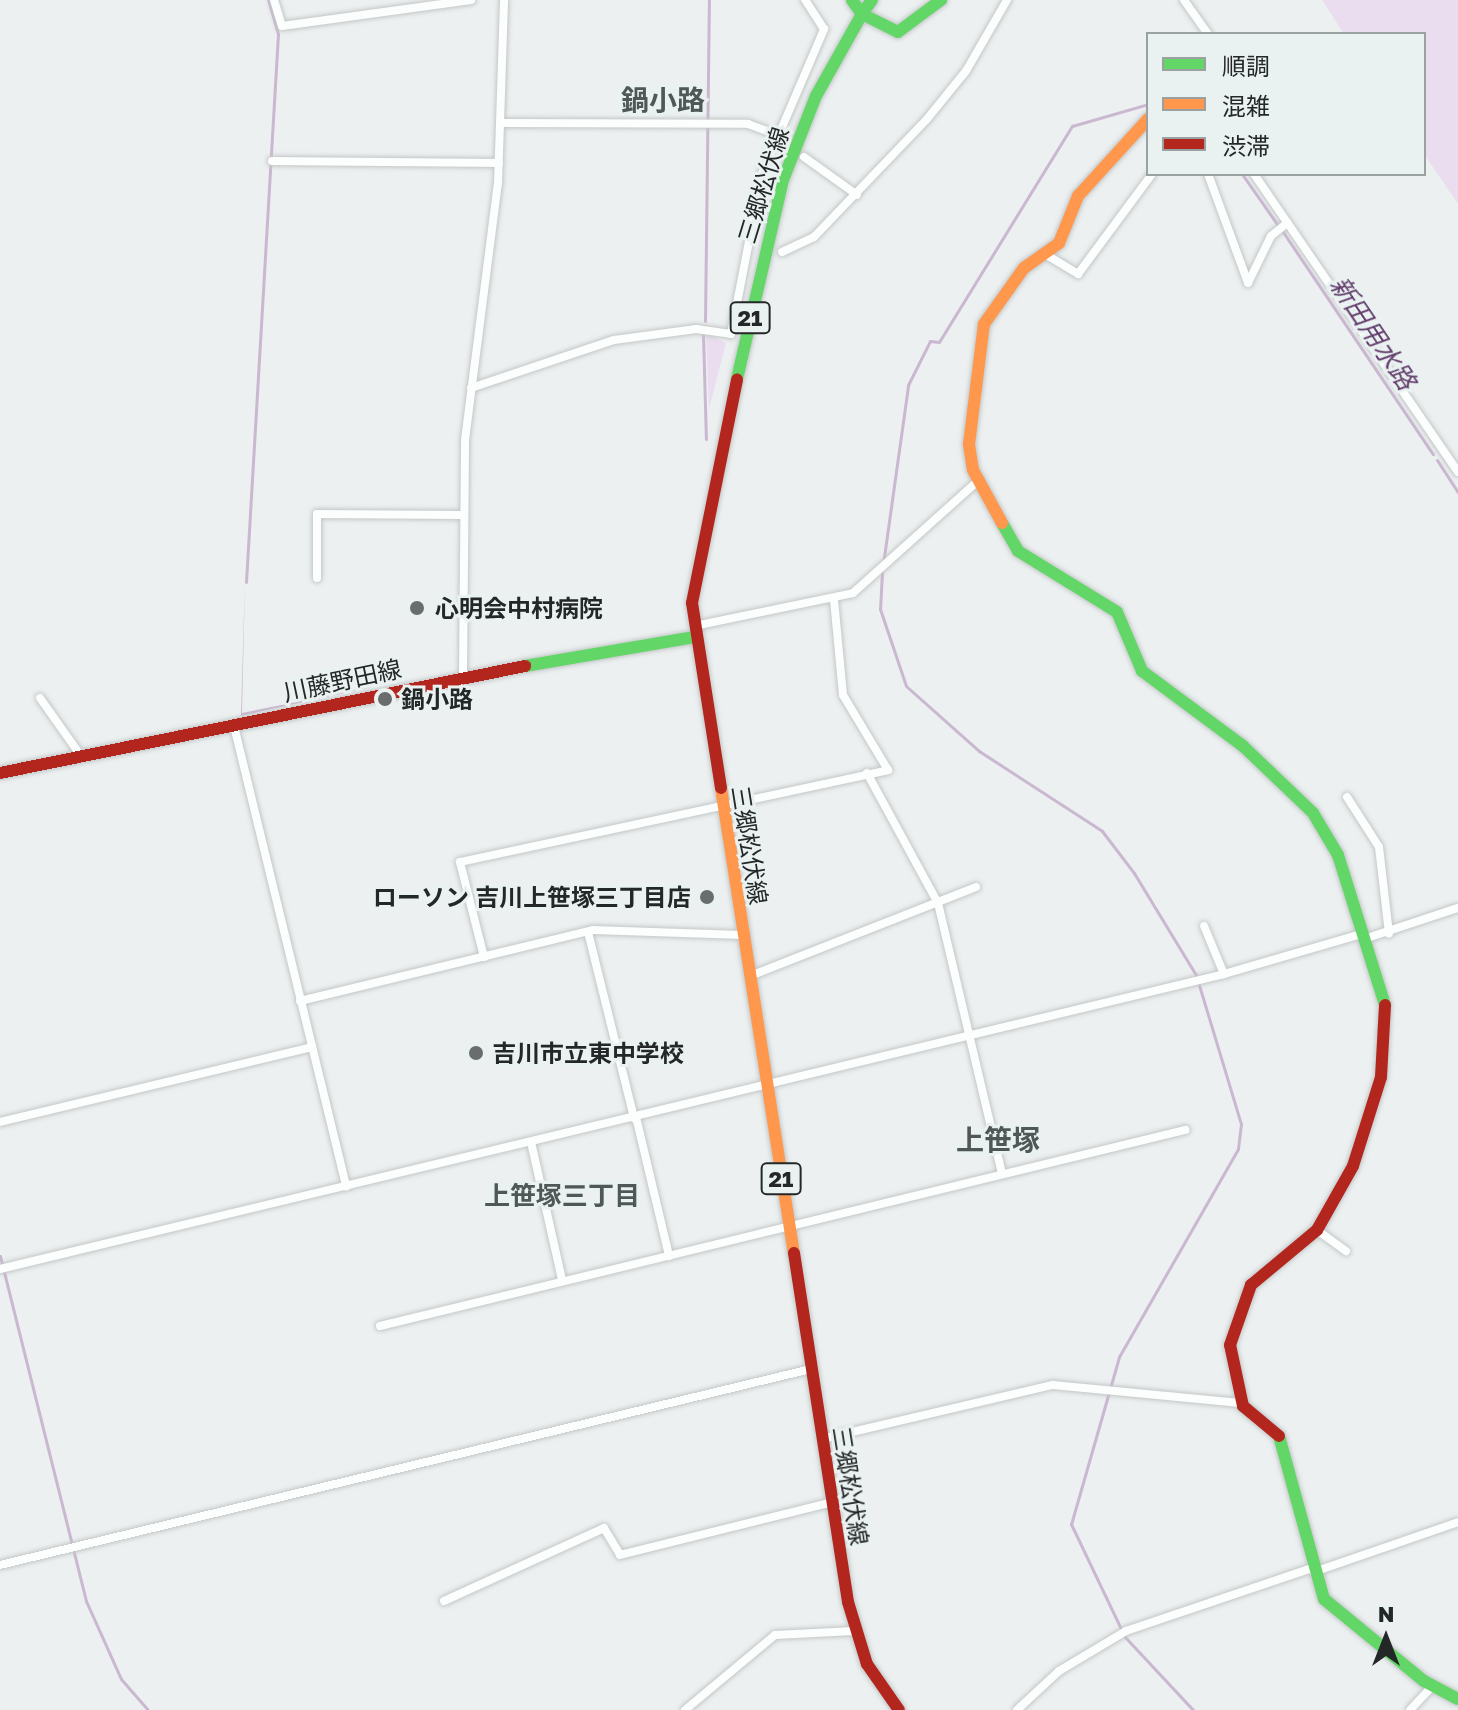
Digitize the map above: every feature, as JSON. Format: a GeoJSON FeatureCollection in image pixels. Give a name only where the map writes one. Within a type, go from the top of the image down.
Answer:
{"type":"FeatureCollection","features":[{"type":"Feature","properties":{"kind":"main road"},"geometry":{"type":"LineString","coordinates":[[852,0],[862,14],[905,31],[941,0]]}},
{"type":"Feature","properties":{"kind":"main road"},"geometry":{"type":"LineString","coordinates":[[862,14],[872,0]]}},
{"type":"Feature","properties":{"kind":"main road","name":"三郷松伏線"},"geometry":{"type":"LineString","coordinates":[[862,14],[816,96],[783,180],[694,566],[694,632],[854,1631],[899,1710]]}},
{"type":"Feature","properties":{"kind":"main road"},"geometry":{"type":"LineString","coordinates":[[1146,121],[1088,183],[1068,231],[1013,280],[979,336],[969,444],[978,481],[1018,551],[1117,612],[1142,671],[1243,746],[1313,813],[1338,855],[1387,1012],[1381,1077],[1353,1166],[1317,1230],[1251,1285],[1230,1345],[1240,1403],[1276,1429],[1313,1570],[1330,1605],[1432,1686],[1458,1699]]}},
{"type":"Feature","properties":{"kind":"main road","name":"川藤野田線"},"geometry":{"type":"LineString","coordinates":[[0,773],[463,676],[694,632]]}},
{"type":"Feature","properties":{"kind":"street"},"geometry":{"type":"LineString","coordinates":[[274,0],[282,26],[471,0]]}},
{"type":"Feature","properties":{"kind":"street"},"geometry":{"type":"LineString","coordinates":[[463,676],[463,515],[471,388],[499,163],[504,0]]}},
{"type":"Feature","properties":{"kind":"street"},"geometry":{"type":"LineString","coordinates":[[471,388],[614,340],[696,329],[731,334],[774,137],[824,29],[805,0]]}},
{"type":"Feature","properties":{"kind":"street"},"geometry":{"type":"LineString","coordinates":[[782,252],[802,247],[857,195],[958,83],[1007,0]]}},
{"type":"Feature","properties":{"kind":"street"},"geometry":{"type":"LineString","coordinates":[[1184,0],[1207,32]]}},
{"type":"Feature","properties":{"kind":"street"},"geometry":{"type":"LineString","coordinates":[[500,123],[748,124],[783,145]]}},
{"type":"Feature","properties":{"kind":"street"},"geometry":{"type":"LineString","coordinates":[[804,157],[857,195]]}},
{"type":"Feature","properties":{"kind":"street"},"geometry":{"type":"LineString","coordinates":[[272,161],[499,163]]}},
{"type":"Feature","properties":{"kind":"street"},"geometry":{"type":"LineString","coordinates":[[1045,254],[1078,274],[1151,176]]}},
{"type":"Feature","properties":{"kind":"street"},"geometry":{"type":"LineString","coordinates":[[1209,176],[1248,283],[1271,236],[1287,223]]}},
{"type":"Feature","properties":{"kind":"street"},"geometry":{"type":"LineString","coordinates":[[1255,176],[1458,472]]}},
{"type":"Feature","properties":{"kind":"street"},"geometry":{"type":"LineString","coordinates":[[694,632],[834,600],[870,583],[978,481]]}},
{"type":"Feature","properties":{"kind":"street"},"geometry":{"type":"LineString","coordinates":[[317,578],[317,514],[463,515]]}},
{"type":"Feature","properties":{"kind":"street"},"geometry":{"type":"LineString","coordinates":[[484,957],[460,862],[720,801],[888,770],[843,695],[834,600]]}},
{"type":"Feature","properties":{"kind":"street"},"geometry":{"type":"LineString","coordinates":[[40,698],[81,756]]}},
{"type":"Feature","properties":{"kind":"street"},"geometry":{"type":"LineString","coordinates":[[234,726],[346,1187]]}},
{"type":"Feature","properties":{"kind":"street"},"geometry":{"type":"LineString","coordinates":[[867,773],[938,903],[1002,1174]]}},
{"type":"Feature","properties":{"kind":"street"},"geometry":{"type":"LineString","coordinates":[[1347,797],[1379,847],[1389,933]]}},
{"type":"Feature","properties":{"kind":"street"},"geometry":{"type":"LineString","coordinates":[[749,976],[976,887]]}},
{"type":"Feature","properties":{"kind":"street"},"geometry":{"type":"LineString","coordinates":[[0,1268],[1224,974],[1363,936],[1389,933],[1458,908]]}},
{"type":"Feature","properties":{"kind":"street"},"geometry":{"type":"LineString","coordinates":[[1204,926],[1224,974]]}},
{"type":"Feature","properties":{"kind":"street"},"geometry":{"type":"LineString","coordinates":[[300,1001],[588,932],[742,935]]}},
{"type":"Feature","properties":{"kind":"street"},"geometry":{"type":"LineString","coordinates":[[588,932],[669,1256]]}},
{"type":"Feature","properties":{"kind":"street"},"geometry":{"type":"LineString","coordinates":[[0,1122],[312,1047]]}},
{"type":"Feature","properties":{"kind":"street"},"geometry":{"type":"LineString","coordinates":[[380,1326],[1185,1130]]}},
{"type":"Feature","properties":{"kind":"street"},"geometry":{"type":"LineString","coordinates":[[531,1142],[562,1280]]}},
{"type":"Feature","properties":{"kind":"street"},"geometry":{"type":"LineString","coordinates":[[1317,1230],[1343,1249]]}},
{"type":"Feature","properties":{"kind":"street"},"geometry":{"type":"LineString","coordinates":[[0,1565],[811,1369]]}},
{"type":"Feature","properties":{"kind":"street"},"geometry":{"type":"LineString","coordinates":[[822,1439],[1053,1385],[1240,1403]]}},
{"type":"Feature","properties":{"kind":"street"},"geometry":{"type":"LineString","coordinates":[[444,1601],[604,1528],[620,1555],[832,1502]]}},
{"type":"Feature","properties":{"kind":"street"},"geometry":{"type":"LineString","coordinates":[[1017,1710],[1059,1671],[1126,1631],[1313,1570],[1341,1565],[1458,1522]]}},
{"type":"Feature","properties":{"kind":"street"},"geometry":{"type":"LineString","coordinates":[[685,1710],[775,1635],[854,1631]]}},
{"type":"Feature","properties":{"kind":"street"},"geometry":{"type":"LineString","coordinates":[[1410,1710],[1432,1686]]}},
{"type":"Feature","properties":{"kind":"shaded area"},"geometry":{"type":"Polygon","coordinates":[[[1322,0],[1458,0],[1458,204],[1426,157],[1426,32],[1343,32],[1322,0]]]}},
{"type":"Feature","properties":{"kind":"shaded area"},"geometry":{"type":"Polygon","coordinates":[[[706,334],[726,343],[709,409],[706,334]]]}},
{"type":"Feature","properties":{"kind":"shaded area"},"geometry":{"type":"Polygon","coordinates":[[[245,579],[242,713],[376,686],[241,716],[245,579]]]}},
{"type":"Feature","properties":{"kind":"waterway"},"geometry":{"type":"LineString","coordinates":[[246,582],[278,34],[268,0]]}},
{"type":"Feature","properties":{"kind":"waterway"},"geometry":{"type":"LineString","coordinates":[[705,321],[709,0]]}},
{"type":"Feature","properties":{"kind":"waterway"},"geometry":{"type":"LineString","coordinates":[[883,564],[908,385],[930,341],[939,342],[1072,126],[1146,105]]}},
{"type":"Feature","properties":{"kind":"waterway","name":"新田用水路"},"geometry":{"type":"LineString","coordinates":[[1243,176],[1277,224]]}},
{"type":"Feature","properties":{"kind":"waterway","name":"新田用水路"},"geometry":{"type":"LineString","coordinates":[[1283,232],[1433,454]]}},
{"type":"Feature","properties":{"kind":"waterway"},"geometry":{"type":"LineString","coordinates":[[703,334],[706,439]]}},
{"type":"Feature","properties":{"kind":"waterway","name":"新田用水路"},"geometry":{"type":"LineString","coordinates":[[1437,460],[1458,492]]}},
{"type":"Feature","properties":{"kind":"waterway"},"geometry":{"type":"LineString","coordinates":[[882,572],[880,609],[906,686],[979,751],[1102,831],[1134,873],[1196,975],[1241,1124],[1238,1149],[1119,1357],[1071,1524],[1125,1637],[1193,1710]]}},
{"type":"Feature","properties":{"kind":"waterway"},"geometry":{"type":"LineString","coordinates":[[0,1256],[86,1601],[121,1679],[148,1710]]}},
{"type":"Feature","properties":{"kind":"traffic: fast"},"geometry":{"type":"LineString","coordinates":[[737,379],[783,180],[816,96],[862,14],[852,0]]}},
{"type":"Feature","properties":{"kind":"traffic: fast"},"geometry":{"type":"LineString","coordinates":[[872,0],[862,14],[898,32],[941,0]]}},
{"type":"Feature","properties":{"kind":"traffic: fast"},"geometry":{"type":"LineString","coordinates":[[1002,523],[1018,551],[1117,612],[1142,671],[1243,746],[1313,813],[1338,855],[1385,1005]]}},
{"type":"Feature","properties":{"kind":"traffic: fast"},"geometry":{"type":"LineString","coordinates":[[525,666],[695,637]]}},
{"type":"Feature","properties":{"kind":"traffic: fast"},"geometry":{"type":"LineString","coordinates":[[1279,1436],[1324,1599],[1424,1681],[1458,1699]]}},
{"type":"Feature","properties":{"kind":"traffic: slow"},"geometry":{"type":"LineString","coordinates":[[1002,523],[973,470],[969,444],[984,324],[1024,268],[1059,243],[1078,196],[1146,121]]}},
{"type":"Feature","properties":{"kind":"traffic: slow"},"geometry":{"type":"LineString","coordinates":[[721,788],[794,1253]]}},
{"type":"Feature","properties":{"kind":"traffic: jam"},"geometry":{"type":"LineString","coordinates":[[721,788],[692,603],[737,379]]}},
{"type":"Feature","properties":{"kind":"traffic: jam"},"geometry":{"type":"LineString","coordinates":[[0,773],[525,666]]}},
{"type":"Feature","properties":{"kind":"traffic: jam"},"geometry":{"type":"LineString","coordinates":[[1279,1436],[1243,1406],[1230,1345],[1251,1285],[1317,1230],[1353,1166],[1381,1077],[1385,1005]]}},
{"type":"Feature","properties":{"kind":"traffic: jam"},"geometry":{"type":"LineString","coordinates":[[794,1253],[848,1602],[867,1664],[899,1710]]}},
{"type":"Feature","properties":{"kind":"place","name":"心明会中村病院"},"geometry":{"type":"Point","coordinates":[417,608]}},
{"type":"Feature","properties":{"kind":"place","name":"鍋小路"},"geometry":{"type":"Point","coordinates":[385,699]}},
{"type":"Feature","properties":{"kind":"place","name":"ローソン 吉川上笹塚三丁目店"},"geometry":{"type":"Point","coordinates":[707,897]}},
{"type":"Feature","properties":{"kind":"place","name":"吉川市立東中学校"},"geometry":{"type":"Point","coordinates":[476,1053]}},
{"type":"Feature","properties":{"kind":"district","name":"鍋小路"},"geometry":{"type":"Point","coordinates":[663,100]}},
{"type":"Feature","properties":{"kind":"district","name":"上笹塚"},"geometry":{"type":"Point","coordinates":[998,1140]}},
{"type":"Feature","properties":{"kind":"district","name":"上笹塚三丁目"},"geometry":{"type":"Point","coordinates":[562,1196]}}]}
